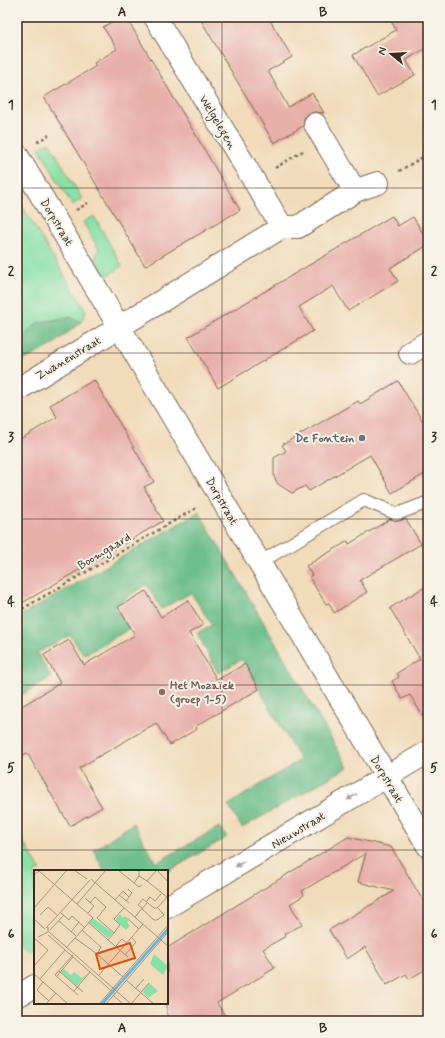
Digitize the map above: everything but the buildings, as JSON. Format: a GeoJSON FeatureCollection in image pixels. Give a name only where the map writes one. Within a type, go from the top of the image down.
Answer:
{"type":"FeatureCollection","features":[{"type":"Feature","properties":{"kind":"street","name":"Welgelegen"},"geometry":{"type":"LineString","coordinates":[[155,17],[282,227]]}},
{"type":"Feature","properties":{"kind":"street"},"geometry":{"type":"LineString","coordinates":[[320,131],[355,191]]}},
{"type":"Feature","properties":{"kind":"street","name":"Dorpstraat"},"geometry":{"type":"LineString","coordinates":[[17,155],[428,846]]}},
{"type":"Feature","properties":{"kind":"street"},"geometry":{"type":"LineString","coordinates":[[120,327],[282,227],[298,227],[355,191],[378,183]]}},
{"type":"Feature","properties":{"kind":"street","name":"Zwanenstraat"},"geometry":{"type":"LineString","coordinates":[[17,390],[120,327]]}},
{"type":"Feature","properties":{"kind":"street","name":"Nieuwstraat"},"geometry":{"type":"LineString","coordinates":[[168,907],[428,752]]}},
{"type":"Feature","properties":{"kind":"lane"},"geometry":{"type":"LineString","coordinates":[[259,563],[364,500],[397,514],[426,503],[428,506]]}},
{"type":"Feature","properties":{"kind":"path"},"geometry":{"type":"LineString","coordinates":[[274,168],[320,131]]}},
{"type":"Feature","properties":{"kind":"path"},"geometry":{"type":"LineString","coordinates":[[378,183],[428,154]]}},
{"type":"Feature","properties":{"kind":"path","name":"Boomgaard"},"geometry":{"type":"LineString","coordinates":[[17,612],[200,505]]}},
{"type":"Feature","properties":{"kind":"green space"},"geometry":{"type":"Polygon","coordinates":[[[49,142],[82,199],[72,205],[39,148],[49,142]]]}},
{"type":"Feature","properties":{"kind":"green space"},"geometry":{"type":"Polygon","coordinates":[[[17,198],[86,311],[81,322],[69,317],[37,323],[17,344],[17,198]]]}},
{"type":"Feature","properties":{"kind":"green space"},"geometry":{"type":"Polygon","coordinates":[[[94,216],[122,266],[106,277],[95,258],[99,249],[83,222],[94,216]]]}},
{"type":"Feature","properties":{"kind":"green space"},"geometry":{"type":"Polygon","coordinates":[[[69,317],[81,322],[51,346],[17,364],[17,344],[37,323],[69,317]]]}},
{"type":"Feature","properties":{"kind":"green space"},"geometry":{"type":"Polygon","coordinates":[[[199,512],[348,767],[242,828],[228,805],[300,760],[242,659],[218,673],[197,633],[212,625],[191,593],[161,609],[147,584],[114,606],[129,629],[84,655],[70,635],[37,653],[51,677],[20,696],[17,690],[17,618],[199,512]]]}},
{"type":"Feature","properties":{"kind":"green space"},"geometry":{"type":"Polygon","coordinates":[[[133,823],[156,863],[219,827],[227,837],[168,871],[168,870],[104,870],[94,850],[133,823]]]}},
{"type":"Feature","properties":{"kind":"green space"},"geometry":{"type":"Polygon","coordinates":[[[17,832],[40,870],[34,870],[34,950],[28,953],[17,945],[17,832]]]}},
{"type":"Feature","properties":{"kind":"place","name":"De Fontein"},"geometry":{"type":"Point","coordinates":[362,438]}},
{"type":"Feature","properties":{"kind":"place","name":"Het Mozaïek (groep 1-5)"},"geometry":{"type":"Point","coordinates":[162,692]}}]}
